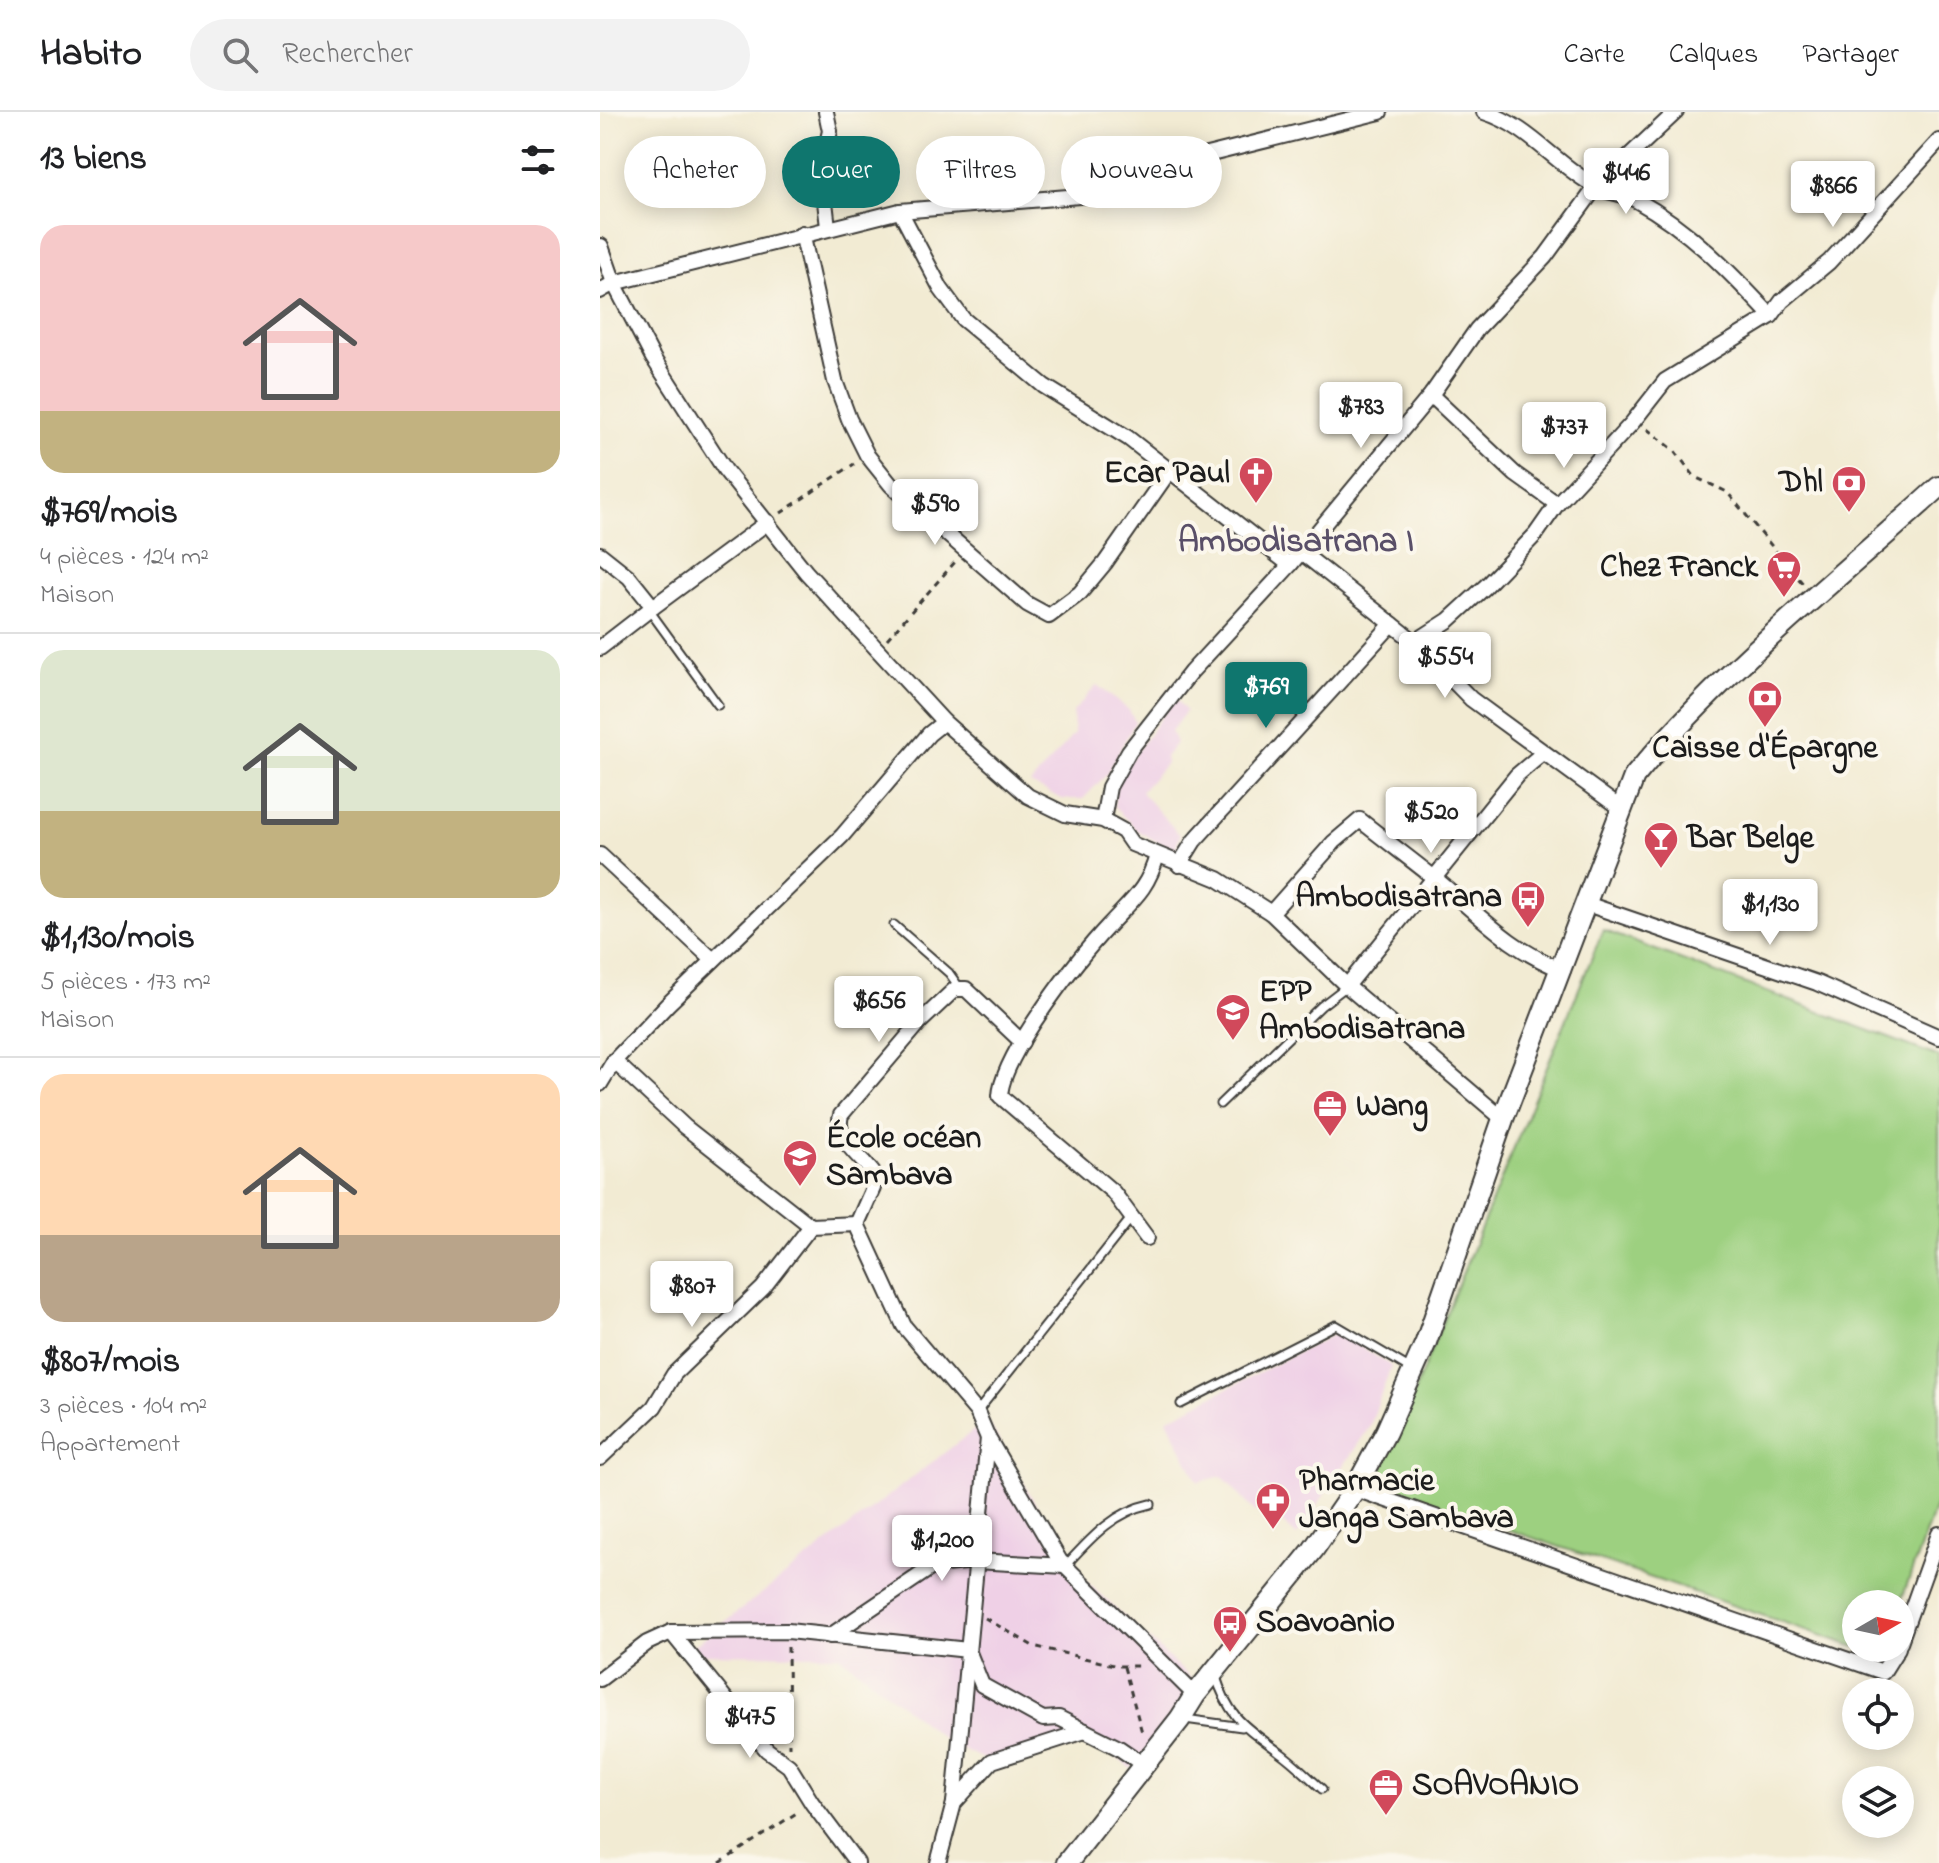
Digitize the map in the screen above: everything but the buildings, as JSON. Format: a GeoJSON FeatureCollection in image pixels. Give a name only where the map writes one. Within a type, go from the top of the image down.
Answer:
{"type":"FeatureCollection","features":[{"type":"Feature","properties":{"kind":"main road"},"geometry":{"type":"LineString","coordinates":[[1067,1863],[1180,1719],[1195,1695],[1313,1550],[1355,1489],[1413,1371],[1503,1119],[1563,970],[1584,903],[1634,777],[1672,731],[1939,487]]}},
{"type":"Feature","properties":{"kind":"street"},"geometry":{"type":"LineString","coordinates":[[826,112],[830,131],[821,168],[828,227]]}},
{"type":"Feature","properties":{"kind":"street"},"geometry":{"type":"LineString","coordinates":[[600,291],[614,283],[802,233],[900,211],[1092,195],[1207,155],[1380,112]]}},
{"type":"Feature","properties":{"kind":"street"},"geometry":{"type":"LineString","coordinates":[[1484,112],[1504,118],[1532,135],[1596,187],[1633,198],[1657,213],[1717,259],[1771,316]]}},
{"type":"Feature","properties":{"kind":"street"},"geometry":{"type":"LineString","coordinates":[[1103,820],[1109,787],[1129,751],[1191,672],[1301,552],[1431,395],[1477,329],[1545,257],[1596,187],[1676,112]]}},
{"type":"Feature","properties":{"kind":"street"},"geometry":{"type":"LineString","coordinates":[[1415,642],[1449,620],[1536,534],[1557,504],[1635,419],[1665,381],[1771,316],[1782,301],[1829,262],[1939,141]]}},
{"type":"Feature","properties":{"kind":"street"},"geometry":{"type":"LineString","coordinates":[[900,211],[941,289],[963,319],[1044,386],[1128,438],[1290,565]]}},
{"type":"Feature","properties":{"kind":"street"},"geometry":{"type":"LineString","coordinates":[[802,233],[835,381],[867,455],[891,485],[1027,604],[1049,616],[1059,612],[1097,573],[1170,470]]}},
{"type":"Feature","properties":{"kind":"street"},"geometry":{"type":"LineString","coordinates":[[601,246],[614,283],[653,358],[717,458],[806,572],[944,722],[1028,796],[1065,814],[1103,820],[1123,831],[1132,844],[1218,879],[1271,913],[1347,986],[1503,1119]]}},
{"type":"Feature","properties":{"kind":"street"},"geometry":{"type":"LineString","coordinates":[[1431,395],[1515,474],[1557,504]]}},
{"type":"Feature","properties":{"kind":"street"},"geometry":{"type":"LineString","coordinates":[[600,648],[768,522]]}},
{"type":"Feature","properties":{"kind":"street"},"geometry":{"type":"LineString","coordinates":[[1301,552],[1415,642],[1471,699],[1620,808]]}},
{"type":"Feature","properties":{"kind":"street"},"geometry":{"type":"LineString","coordinates":[[600,554],[629,577],[651,608]]}},
{"type":"Feature","properties":{"kind":"street"},"geometry":{"type":"LineString","coordinates":[[1179,865],[1204,829],[1392,624]]}},
{"type":"Feature","properties":{"kind":"street"},"geometry":{"type":"LineString","coordinates":[[601,1081],[614,1061],[713,960],[793,887],[929,734],[944,722]]}},
{"type":"Feature","properties":{"kind":"street"},"geometry":{"type":"LineString","coordinates":[[1347,986],[1517,775],[1543,753]]}},
{"type":"Feature","properties":{"kind":"street"},"geometry":{"type":"LineString","coordinates":[[1271,913],[1334,842],[1360,820],[1500,935],[1533,959],[1563,970]]}},
{"type":"Feature","properties":{"kind":"street"},"geometry":{"type":"LineString","coordinates":[[600,855],[713,960]]}},
{"type":"Feature","properties":{"kind":"street"},"geometry":{"type":"LineString","coordinates":[[1147,1238],[1113,1192],[1000,1096],[1001,1082],[1022,1042],[1083,957],[1150,879],[1157,855]]}},
{"type":"Feature","properties":{"kind":"street"},"geometry":{"type":"LineString","coordinates":[[1584,903],[1817,983],[1939,1037]]}},
{"type":"Feature","properties":{"kind":"street"},"geometry":{"type":"LineString","coordinates":[[1022,1042],[966,989],[960,989],[920,1022],[841,1115],[838,1126],[841,1138],[873,1173],[873,1188],[857,1224],[904,1326],[977,1412],[988,1438],[1065,1566],[1195,1695]]}},
{"type":"Feature","properties":{"kind":"street"},"geometry":{"type":"LineString","coordinates":[[614,1061],[685,1127],[811,1226],[857,1224]]}},
{"type":"Feature","properties":{"kind":"street"},"geometry":{"type":"LineString","coordinates":[[600,1458],[654,1407],[674,1374],[763,1288],[811,1226]]}},
{"type":"Feature","properties":{"kind":"street"},"geometry":{"type":"LineString","coordinates":[[938,1863],[954,1803],[988,1438]]}},
{"type":"Feature","properties":{"kind":"street"},"geometry":{"type":"LineString","coordinates":[[1355,1489],[1842,1658]]}},
{"type":"Feature","properties":{"kind":"street"},"geometry":{"type":"LineString","coordinates":[[1914,1603],[1939,1534]]}},
{"type":"Feature","properties":{"kind":"street"},"geometry":{"type":"LineString","coordinates":[[830,1636],[935,1565],[976,1561],[1065,1566]]}},
{"type":"Feature","properties":{"kind":"street"},"geometry":{"type":"LineString","coordinates":[[600,1679],[647,1643],[671,1632],[788,1631],[968,1650]]}},
{"type":"Feature","properties":{"kind":"street"},"geometry":{"type":"LineString","coordinates":[[671,1632],[767,1750],[789,1766],[812,1803],[857,1863]]}},
{"type":"Feature","properties":{"kind":"street"},"geometry":{"type":"LineString","coordinates":[[968,1650],[982,1685],[1043,1719],[1059,1718],[1146,1762]]}},
{"type":"Feature","properties":{"kind":"street"},"geometry":{"type":"LineString","coordinates":[[1854,1662],[1883,1672],[1889,1662]]}},
{"type":"Feature","properties":{"kind":"street"},"geometry":{"type":"LineString","coordinates":[[954,1803],[992,1761],[1085,1731]]}},
{"type":"Feature","properties":{"kind":"lane"},"geometry":{"type":"LineString","coordinates":[[651,608],[718,705]]}},
{"type":"Feature","properties":{"kind":"lane"},"geometry":{"type":"LineString","coordinates":[[894,925],[949,973],[960,989]]}},
{"type":"Feature","properties":{"kind":"lane"},"geometry":{"type":"LineString","coordinates":[[1220,1104],[1321,1006],[1347,986]]}},
{"type":"Feature","properties":{"kind":"lane"},"geometry":{"type":"LineString","coordinates":[[977,1412],[1132,1217]]}},
{"type":"Feature","properties":{"kind":"lane"},"geometry":{"type":"LineString","coordinates":[[1181,1404],[1336,1325],[1413,1371]]}},
{"type":"Feature","properties":{"kind":"lane"},"geometry":{"type":"LineString","coordinates":[[1065,1566],[1110,1521],[1131,1508],[1151,1504]]}},
{"type":"Feature","properties":{"kind":"lane"},"geometry":{"type":"LineString","coordinates":[[1215,1673],[1224,1702],[1242,1727],[1281,1752],[1322,1789]]}},
{"type":"Feature","properties":{"kind":"lane"},"geometry":{"type":"LineString","coordinates":[[1180,1719],[1242,1727]]}},
{"type":"Feature","properties":{"kind":"path"},"geometry":{"type":"LineString","coordinates":[[1635,419],[1674,450],[1695,477],[1727,492],[1798,580],[1817,597]]}},
{"type":"Feature","properties":{"kind":"path"},"geometry":{"type":"LineString","coordinates":[[768,522],[867,455]]}},
{"type":"Feature","properties":{"kind":"path"},"geometry":{"type":"LineString","coordinates":[[877,651],[966,549]]}},
{"type":"Feature","properties":{"kind":"path"},"geometry":{"type":"LineString","coordinates":[[971,1610],[1033,1646],[1135,1669],[1159,1659]]}},
{"type":"Feature","properties":{"kind":"path"},"geometry":{"type":"LineString","coordinates":[[788,1631],[789,1766]]}},
{"type":"Feature","properties":{"kind":"path"},"geometry":{"type":"LineString","coordinates":[[1124,1667],[1146,1762]]}},
{"type":"Feature","properties":{"kind":"path"},"geometry":{"type":"LineString","coordinates":[[720,1863],[812,1803]]}},
{"type":"Feature","properties":{"kind":"shaded area"},"geometry":{"type":"Polygon","coordinates":[[[1097,685],[1129,710],[1135,722],[1107,774],[1083,799],[1062,799],[1030,784],[1074,734],[1073,712],[1097,685]]]}},
{"type":"Feature","properties":{"kind":"shaded area"},"geometry":{"type":"Polygon","coordinates":[[[1175,698],[1186,711],[1171,731],[1176,743],[1165,757],[1166,763],[1141,792],[1180,835],[1174,852],[1137,830],[1114,807],[1116,780],[1175,698]]]}},
{"type":"Feature","properties":{"kind":"shaded area"},"geometry":{"type":"Polygon","coordinates":[[[1339,1332],[1391,1366],[1370,1426],[1297,1536],[1266,1508],[1255,1512],[1222,1476],[1198,1482],[1167,1419],[1339,1332]]]}},
{"type":"Feature","properties":{"kind":"shaded area"},"geometry":{"type":"Polygon","coordinates":[[[987,1420],[1074,1570],[1196,1683],[1131,1769],[1111,1753],[1079,1745],[997,1766],[946,1741],[840,1655],[683,1654],[987,1420]]]}},
{"type":"Feature","properties":{"kind":"green space"},"geometry":{"type":"Polygon","coordinates":[[[1603,930],[1939,1057],[1939,1496],[1905,1590],[1842,1590],[1842,1642],[1376,1485],[1603,930]]]}},
{"type":"Feature","properties":{"kind":"place","name":"Ecar Paul"},"geometry":{"type":"Point","coordinates":[1256,505]}},
{"type":"Feature","properties":{"kind":"place","name":"Dhl"},"geometry":{"type":"Point","coordinates":[1849,514]}},
{"type":"Feature","properties":{"kind":"place","name":"Chez Franck"},"geometry":{"type":"Point","coordinates":[1784,599]}},
{"type":"Feature","properties":{"kind":"place","name":"Caisse d'Épargne"},"geometry":{"type":"Point","coordinates":[1765,729]}},
{"type":"Feature","properties":{"kind":"place","name":"Bar Belge"},"geometry":{"type":"Point","coordinates":[1661,870]}},
{"type":"Feature","properties":{"kind":"place","name":"Ambodisatrana"},"geometry":{"type":"Point","coordinates":[1528,929]}},
{"type":"Feature","properties":{"kind":"place","name":"EPP Ambodisatrana"},"geometry":{"type":"Point","coordinates":[1233,1042]}},
{"type":"Feature","properties":{"kind":"place","name":"Wang"},"geometry":{"type":"Point","coordinates":[1330,1138]}},
{"type":"Feature","properties":{"kind":"place","name":"École océan Sambava"},"geometry":{"type":"Point","coordinates":[800,1188]}},
{"type":"Feature","properties":{"kind":"place","name":"Pharmacie Janga Sambava"},"geometry":{"type":"Point","coordinates":[1273,1531]}},
{"type":"Feature","properties":{"kind":"place","name":"Soavoanio"},"geometry":{"type":"Point","coordinates":[1230,1654]}},
{"type":"Feature","properties":{"kind":"place","name":"SOAVOANIO"},"geometry":{"type":"Point","coordinates":[1386,1817]}},
{"type":"Feature","properties":{"kind":"district","name":"Ambodisatrana I"},"geometry":{"type":"Point","coordinates":[1296,543]}}]}
